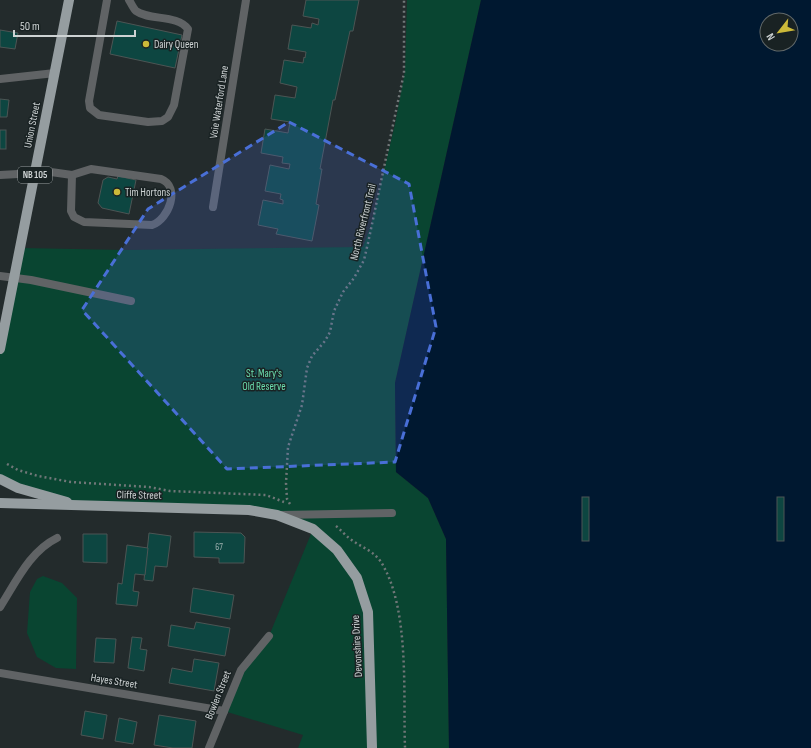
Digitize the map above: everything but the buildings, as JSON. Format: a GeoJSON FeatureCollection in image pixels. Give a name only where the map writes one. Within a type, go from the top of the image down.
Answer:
{"type":"FeatureCollection","features":[{"type":"Feature","properties":{"kind":"main road","name":"Union Street"},"geometry":{"type":"LineString","coordinates":[[0,349],[69,0]]}},
{"type":"Feature","properties":{"kind":"main road"},"geometry":{"type":"LineString","coordinates":[[0,479],[18,488],[84,506]]}},
{"type":"Feature","properties":{"kind":"main road","name":"Cliffe Street"},"geometry":{"type":"LineString","coordinates":[[0,503],[249,510],[277,514]]}},
{"type":"Feature","properties":{"kind":"main road","name":"Devonshire Drive"},"geometry":{"type":"LineString","coordinates":[[277,514],[313,529],[337,550],[357,578],[368,612],[372,748]]}},
{"type":"Feature","properties":{"kind":"street"},"geometry":{"type":"LineString","coordinates":[[107,0],[89,101],[90,108],[99,115],[156,123],[168,117],[174,105],[188,29],[182,23],[142,14],[135,10],[129,0]]}},
{"type":"Feature","properties":{"kind":"street","name":"Voie Waterford Lane"},"geometry":{"type":"LineString","coordinates":[[213,207],[246,0]]}},
{"type":"Feature","properties":{"kind":"street"},"geometry":{"type":"LineString","coordinates":[[0,79],[55,73]]}},
{"type":"Feature","properties":{"kind":"street"},"geometry":{"type":"LineString","coordinates":[[0,175],[51,172],[72,175],[91,169],[161,179],[166,181],[171,190],[167,211],[161,220],[152,225],[84,222],[74,217],[71,211],[72,175]]}},
{"type":"Feature","properties":{"kind":"street"},"geometry":{"type":"LineString","coordinates":[[0,276],[131,301]]}},
{"type":"Feature","properties":{"kind":"street"},"geometry":{"type":"LineString","coordinates":[[277,514],[392,513]]}},
{"type":"Feature","properties":{"kind":"street"},"geometry":{"type":"LineString","coordinates":[[0,607],[33,556],[48,542],[57,538]]}},
{"type":"Feature","properties":{"kind":"street","name":"Bowlen Street"},"geometry":{"type":"LineString","coordinates":[[209,748],[241,670],[269,636]]}},
{"type":"Feature","properties":{"kind":"street","name":"Hayes Street"},"geometry":{"type":"LineString","coordinates":[[0,673],[224,710]]}},
{"type":"Feature","properties":{"kind":"path","name":"North Riverfront Trail"},"geometry":{"type":"LineString","coordinates":[[7,464],[18,470],[38,476],[72,482],[149,487],[170,491],[266,495],[290,504],[287,499],[286,483],[288,447],[302,405],[307,368],[312,356],[325,341],[330,332],[334,311],[343,292],[354,278],[364,260],[368,243],[404,73],[404,0]]}},
{"type":"Feature","properties":{"kind":"highlighted area"},"geometry":{"type":"Polygon","coordinates":[[[289,122],[409,184],[436,327],[395,462],[227,469],[82,310],[148,209],[289,122]]]}},
{"type":"Feature","properties":{"kind":"green space","name":"St. Mary's Old Reserve"},"geometry":{"type":"Polygon","coordinates":[[[407,0],[481,0],[395,383],[396,472],[428,498],[446,539],[449,748],[298,748],[303,735],[224,711],[241,670],[269,636],[313,529],[277,515],[85,506],[0,479],[0,349],[21,248],[125,250],[363,247],[371,225],[395,124],[405,71],[407,0]]]}},
{"type":"Feature","properties":{"kind":"green space"},"geometry":{"type":"Polygon","coordinates":[[[43,576],[62,583],[77,598],[76,669],[56,668],[37,657],[27,633],[30,592],[37,579],[43,576]]]}},
{"type":"Feature","properties":{"kind":"water"},"geometry":{"type":"Polygon","coordinates":[[[481,0],[811,0],[811,748],[449,748],[446,539],[428,498],[396,472],[395,383],[481,0]],[[582,497],[582,541],[589,541],[589,498],[582,497]],[[777,497],[777,541],[784,497],[777,497]]]}},
{"type":"Feature","properties":{"kind":"place","name":"Dairy Queen"},"geometry":{"type":"Point","coordinates":[146,44]}},
{"type":"Feature","properties":{"kind":"place","name":"Tim Hortons"},"geometry":{"type":"Point","coordinates":[117,192]}}]}
